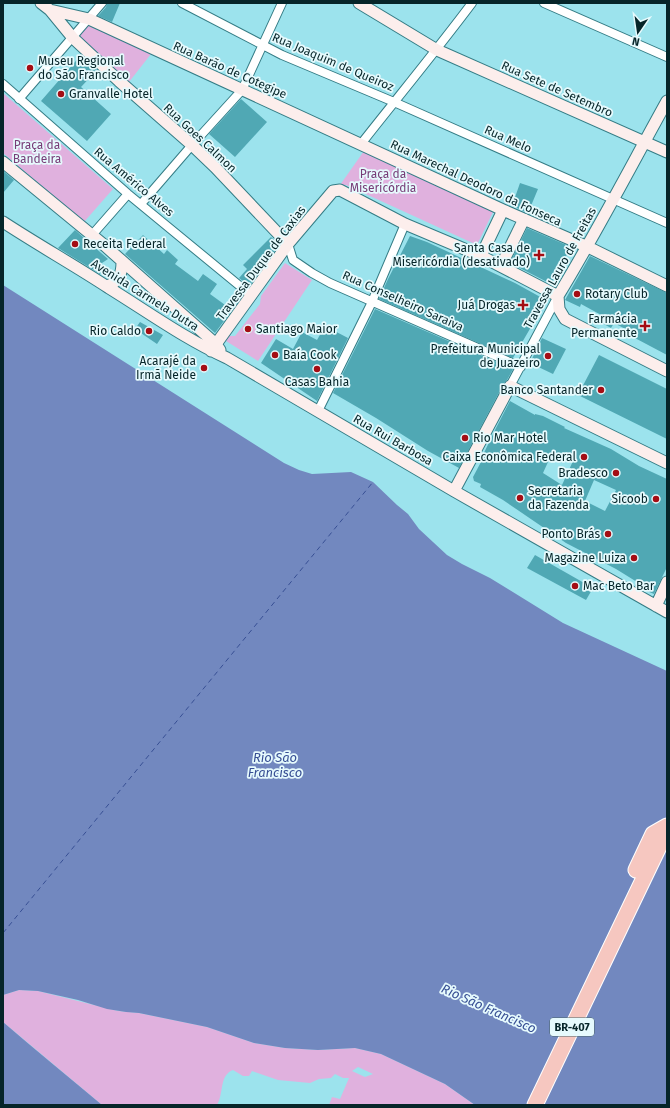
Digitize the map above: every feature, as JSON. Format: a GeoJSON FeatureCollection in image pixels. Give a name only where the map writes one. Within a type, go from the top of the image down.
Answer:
{"type":"FeatureCollection","features":[{"type":"Feature","properties":{"kind":"highway","name":"BR-407"},"geometry":{"type":"LineString","coordinates":[[609,949],[610,927],[653,834],[667,826]]}},
{"type":"Feature","properties":{"kind":"highway","name":"BR-407"},"geometry":{"type":"LineString","coordinates":[[535,1105],[667,830]]}},
{"type":"Feature","properties":{"kind":"highway"},"geometry":{"type":"LineString","coordinates":[[609,949],[627,937],[667,853]]}},
{"type":"Feature","properties":{"kind":"street"},"geometry":{"type":"LineString","coordinates":[[41,3],[50,10]]}},
{"type":"Feature","properties":{"kind":"street"},"geometry":{"type":"LineString","coordinates":[[19,99],[102,3]]}},
{"type":"Feature","properties":{"kind":"street","name":"Rua Joaquim de Queiroz"},"geometry":{"type":"LineString","coordinates":[[182,3],[282,55],[394,102]]}},
{"type":"Feature","properties":{"kind":"street"},"geometry":{"type":"LineString","coordinates":[[141,204],[242,90],[282,3]]}},
{"type":"Feature","properties":{"kind":"street","name":"Rua Sete de Setembro"},"geometry":{"type":"LineString","coordinates":[[359,3],[437,50],[667,152]]}},
{"type":"Feature","properties":{"kind":"street"},"geometry":{"type":"LineString","coordinates":[[361,144],[437,50],[472,3]]}},
{"type":"Feature","properties":{"kind":"street"},"geometry":{"type":"LineString","coordinates":[[544,3],[667,57]]}},
{"type":"Feature","properties":{"kind":"street","name":"Rua Barão de Cotegipe"},"geometry":{"type":"LineString","coordinates":[[50,10],[89,19],[361,144]]}},
{"type":"Feature","properties":{"kind":"street","name":"Rua Goes Calmon"},"geometry":{"type":"LineString","coordinates":[[50,10],[73,38],[118,81],[192,145],[215,167],[288,244]]}},
{"type":"Feature","properties":{"kind":"street","name":"Rua Américo Alves"},"geometry":{"type":"LineString","coordinates":[[3,84],[128,194],[252,296]]}},
{"type":"Feature","properties":{"kind":"street","name":"Travessa Lauro de Freitas"},"geometry":{"type":"LineString","coordinates":[[454,490],[558,296],[588,248],[613,198],[667,101]]}},
{"type":"Feature","properties":{"kind":"street","name":"Rua Melo"},"geometry":{"type":"LineString","coordinates":[[394,102],[667,223]]}},
{"type":"Feature","properties":{"kind":"street","name":"Rua Marechal Deodoro da Fonseca"},"geometry":{"type":"LineString","coordinates":[[361,144],[588,248],[667,286]]}},
{"type":"Feature","properties":{"kind":"street"},"geometry":{"type":"LineString","coordinates":[[3,162],[92,235],[214,348]]}},
{"type":"Feature","properties":{"kind":"street","name":"Travessa Duque de Caxias"},"geometry":{"type":"LineString","coordinates":[[214,348],[288,244],[333,191],[340,190],[406,224]]}},
{"type":"Feature","properties":{"kind":"street"},"geometry":{"type":"LineString","coordinates":[[92,235],[128,194]]}},
{"type":"Feature","properties":{"kind":"street"},"geometry":{"type":"LineString","coordinates":[[481,256],[503,210]]}},
{"type":"Feature","properties":{"kind":"street"},"geometry":{"type":"LineString","coordinates":[[501,266],[524,219]]}},
{"type":"Feature","properties":{"kind":"street","name":"Avenida Carmela Dutra"},"geometry":{"type":"LineString","coordinates":[[3,222],[170,327],[214,348]]}},
{"type":"Feature","properties":{"kind":"street"},"geometry":{"type":"LineString","coordinates":[[319,409],[372,301],[406,224],[481,256],[558,296],[559,309],[565,319],[667,371]]}},
{"type":"Feature","properties":{"kind":"street","name":"Rua Conselheiro Saraiva"},"geometry":{"type":"LineString","coordinates":[[288,244],[293,260],[330,283],[520,366]]}},
{"type":"Feature","properties":{"kind":"street"},"geometry":{"type":"LineString","coordinates":[[107,286],[115,283],[120,277],[122,272],[122,262]]}},
{"type":"Feature","properties":{"kind":"street","name":"Rua Rui Barbosa"},"geometry":{"type":"LineString","coordinates":[[214,348],[227,358],[319,409],[454,490],[667,612]]}},
{"type":"Feature","properties":{"kind":"street"},"geometry":{"type":"LineString","coordinates":[[510,386],[667,464]]}},
{"type":"Feature","properties":{"kind":"street"},"geometry":{"type":"LineString","coordinates":[[656,606],[667,582]]}},
{"type":"Feature","properties":{"kind":"green space"},"geometry":{"type":"Polygon","coordinates":[[[92,23],[151,54],[129,82],[78,37],[87,24],[92,23]]]}},
{"type":"Feature","properties":{"kind":"green space","name":"Praça da Bandeira"},"geometry":{"type":"Polygon","coordinates":[[[3,93],[113,189],[84,222],[3,153],[3,93]]]}},
{"type":"Feature","properties":{"kind":"green space","name":"Praça da Misericórdia"},"geometry":{"type":"Polygon","coordinates":[[[364,151],[493,212],[477,245],[346,185],[340,185],[364,151]]]}},
{"type":"Feature","properties":{"kind":"green space"},"geometry":{"type":"Polygon","coordinates":[[[285,263],[312,280],[258,361],[226,341],[229,336],[235,336],[260,304],[261,296],[285,263]]]}},
{"type":"Feature","properties":{"kind":"green space"},"geometry":{"type":"Polygon","coordinates":[[[19,990],[38,991],[118,1011],[139,1013],[207,1027],[254,1043],[285,1048],[318,1050],[355,1048],[381,1054],[445,1084],[475,1105],[329,1105],[332,1097],[340,1099],[349,1078],[343,1078],[335,1074],[331,1078],[319,1079],[310,1083],[278,1080],[252,1071],[249,1076],[243,1076],[233,1070],[229,1072],[224,1080],[217,1105],[102,1105],[3,1022],[3,995],[19,990]],[[358,1067],[352,1071],[365,1077],[373,1074],[358,1067]]]}},
{"type":"Feature","properties":{"kind":"water","name":"Rio São Francisco"},"geometry":{"type":"Polygon","coordinates":[[[3,285],[284,463],[312,474],[351,472],[373,482],[408,514],[419,529],[447,555],[490,578],[563,623],[667,671],[667,1105],[475,1105],[445,1084],[381,1054],[355,1048],[318,1050],[285,1048],[254,1043],[207,1027],[139,1013],[107,1009],[78,1000],[38,991],[19,990],[3,995],[3,285]]]}},
{"type":"Feature","properties":{"kind":"water"},"geometry":{"type":"Polygon","coordinates":[[[3,1022],[27,1043],[102,1105],[3,1105],[3,1022]]]}},
{"type":"Feature","properties":{"kind":"building"},"geometry":{"type":"Polygon","coordinates":[[[107,3],[120,3],[112,22],[98,16],[106,7],[107,3]]]}},
{"type":"Feature","properties":{"kind":"building"},"geometry":{"type":"Polygon","coordinates":[[[81,55],[97,70],[81,87],[111,114],[87,141],[41,101],[81,55]]]}},
{"type":"Feature","properties":{"kind":"building"},"geometry":{"type":"Polygon","coordinates":[[[241,99],[267,122],[235,157],[209,134],[241,99]]]}},
{"type":"Feature","properties":{"kind":"building"},"geometry":{"type":"Polygon","coordinates":[[[3,171],[14,180],[3,193],[3,171]]]}},
{"type":"Feature","properties":{"kind":"building"},"geometry":{"type":"Polygon","coordinates":[[[520,183],[538,189],[528,213],[512,206],[520,183]]]}},
{"type":"Feature","properties":{"kind":"building","name":"Santa Casa de Misericórdia (desativado)"},"geometry":{"type":"Polygon","coordinates":[[[527,228],[571,247],[551,284],[510,263],[527,228]]]}},
{"type":"Feature","properties":{"kind":"building"},"geometry":{"type":"Polygon","coordinates":[[[75,230],[108,259],[102,263],[100,274],[58,248],[75,230]]]}},
{"type":"Feature","properties":{"kind":"building"},"geometry":{"type":"Polygon","coordinates":[[[143,235],[164,254],[167,250],[178,260],[175,264],[198,281],[203,274],[217,284],[210,294],[232,310],[215,333],[125,254],[143,235]]]}},
{"type":"Feature","properties":{"kind":"building"},"geometry":{"type":"Polygon","coordinates":[[[410,236],[427,242],[515,283],[544,299],[531,327],[513,358],[379,299],[410,236]]]}},
{"type":"Feature","properties":{"kind":"building"},"geometry":{"type":"Polygon","coordinates":[[[271,237],[279,245],[249,286],[239,278],[247,269],[243,265],[271,237]]]}},
{"type":"Feature","properties":{"kind":"building"},"geometry":{"type":"Polygon","coordinates":[[[590,256],[667,293],[667,355],[633,337],[635,334],[614,323],[611,328],[600,322],[603,316],[581,304],[580,307],[565,300],[590,256]]]}},
{"type":"Feature","properties":{"kind":"building"},"geometry":{"type":"Polygon","coordinates":[[[375,309],[513,369],[459,468],[428,451],[333,393],[375,309]]]}},
{"type":"Feature","properties":{"kind":"building"},"geometry":{"type":"Polygon","coordinates":[[[140,322],[163,335],[157,344],[135,329],[140,322]]]}},
{"type":"Feature","properties":{"kind":"building"},"geometry":{"type":"Polygon","coordinates":[[[325,326],[348,338],[317,401],[261,363],[276,339],[293,349],[302,332],[317,340],[325,326]]]}},
{"type":"Feature","properties":{"kind":"building","name":"Prefeitura Municipal de Juazeiro"},"geometry":{"type":"Polygon","coordinates":[[[542,338],[566,349],[553,374],[530,363],[542,338]]]}},
{"type":"Feature","properties":{"kind":"building"},"geometry":{"type":"Polygon","coordinates":[[[599,355],[667,389],[667,439],[578,395],[599,355]]]}},
{"type":"Feature","properties":{"kind":"building"},"geometry":{"type":"Polygon","coordinates":[[[510,401],[535,415],[543,416],[565,427],[564,428],[611,449],[639,466],[667,479],[667,567],[654,594],[635,586],[637,582],[616,569],[566,543],[503,500],[480,487],[481,484],[474,481],[473,477],[510,401]],[[553,451],[543,473],[562,485],[573,461],[553,451]],[[594,480],[585,501],[605,511],[616,490],[594,480]]]}},
{"type":"Feature","properties":{"kind":"building"},"geometry":{"type":"Polygon","coordinates":[[[535,555],[593,588],[586,600],[527,568],[535,555]]]}},
{"type":"Feature","properties":{"kind":"ferry route"},"geometry":{"type":"LineString","coordinates":[[3,933],[373,482]]}},
{"type":"Feature","properties":{"kind":"place","name":"Museu Regional do São Francisco"},"geometry":{"type":"Point","coordinates":[30,68]}},
{"type":"Feature","properties":{"kind":"place","name":"Granvalle Hotel"},"geometry":{"type":"Point","coordinates":[61,94]}},
{"type":"Feature","properties":{"kind":"place","name":"Receita Federal"},"geometry":{"type":"Point","coordinates":[75,244]}},
{"type":"Feature","properties":{"kind":"place","name":"Santa Casa de Misericórdia (desativado)"},"geometry":{"type":"Point","coordinates":[539,255]}},
{"type":"Feature","properties":{"kind":"place","name":"Rotary Club"},"geometry":{"type":"Point","coordinates":[577,294]}},
{"type":"Feature","properties":{"kind":"place","name":"Juá Drogas"},"geometry":{"type":"Point","coordinates":[523,305]}},
{"type":"Feature","properties":{"kind":"place","name":"Farmácia Permanente"},"geometry":{"type":"Point","coordinates":[645,326]}},
{"type":"Feature","properties":{"kind":"place","name":"Santiago Maior"},"geometry":{"type":"Point","coordinates":[248,329]}},
{"type":"Feature","properties":{"kind":"place","name":"Rio Caldo"},"geometry":{"type":"Point","coordinates":[149,331]}},
{"type":"Feature","properties":{"kind":"place","name":"Baía Cook"},"geometry":{"type":"Point","coordinates":[275,355]}},
{"type":"Feature","properties":{"kind":"place","name":"Prefeitura Municipal de Juazeiro"},"geometry":{"type":"Point","coordinates":[548,356]}},
{"type":"Feature","properties":{"kind":"place","name":"Acarajé da Irmã Neide"},"geometry":{"type":"Point","coordinates":[204,368]}},
{"type":"Feature","properties":{"kind":"place","name":"Casas Bahia"},"geometry":{"type":"Point","coordinates":[317,369]}},
{"type":"Feature","properties":{"kind":"place","name":"Banco Santander"},"geometry":{"type":"Point","coordinates":[601,390]}},
{"type":"Feature","properties":{"kind":"place","name":"Rio Mar Hotel"},"geometry":{"type":"Point","coordinates":[465,438]}},
{"type":"Feature","properties":{"kind":"place","name":"Caixa Econômica Federal"},"geometry":{"type":"Point","coordinates":[584,457]}},
{"type":"Feature","properties":{"kind":"place","name":"Bradesco"},"geometry":{"type":"Point","coordinates":[616,473]}},
{"type":"Feature","properties":{"kind":"place","name":"Secretaria da Fazenda"},"geometry":{"type":"Point","coordinates":[520,498]}},
{"type":"Feature","properties":{"kind":"place","name":"Sicoob"},"geometry":{"type":"Point","coordinates":[656,499]}},
{"type":"Feature","properties":{"kind":"place","name":"Ponto Brás"},"geometry":{"type":"Point","coordinates":[608,534]}},
{"type":"Feature","properties":{"kind":"place","name":"Magazine Luiza"},"geometry":{"type":"Point","coordinates":[634,558]}},
{"type":"Feature","properties":{"kind":"place","name":"Mac Beto Bar"},"geometry":{"type":"Point","coordinates":[575,586]}}]}
